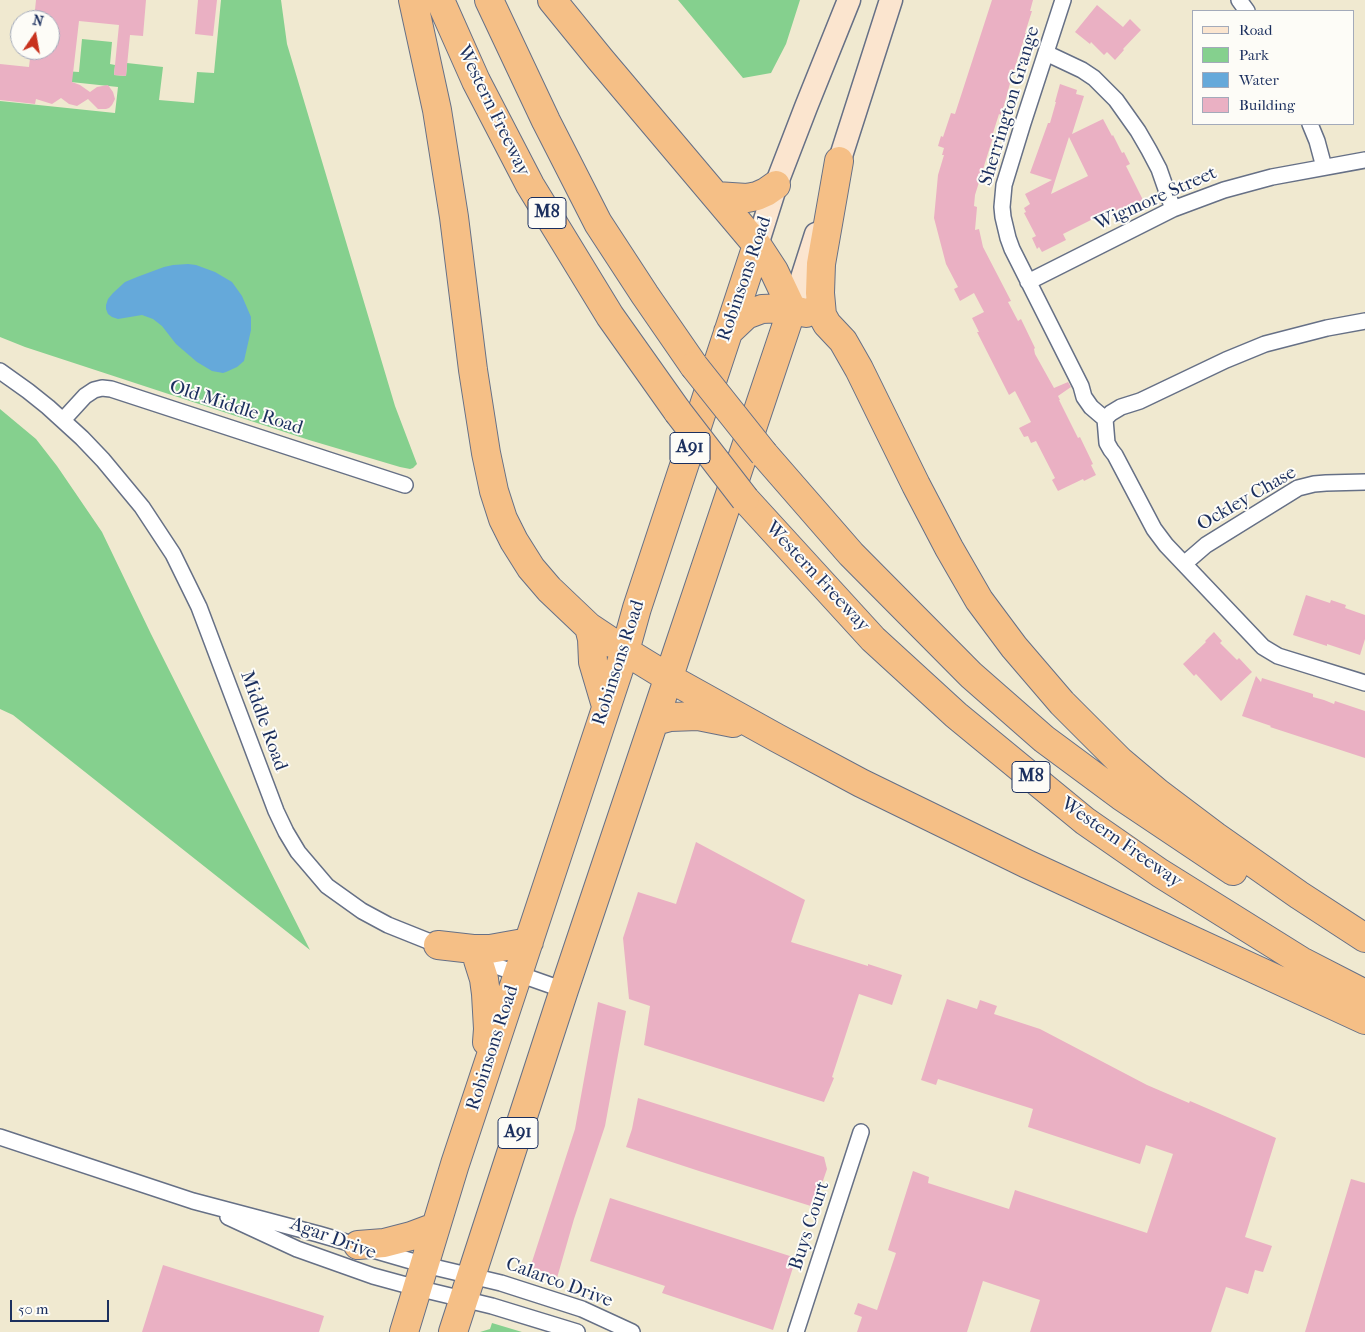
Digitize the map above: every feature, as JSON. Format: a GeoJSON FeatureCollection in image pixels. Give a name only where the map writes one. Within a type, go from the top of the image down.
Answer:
{"type":"FeatureCollection","features":[{"type":"Feature","properties":{"kind":"highway"},"geometry":{"type":"LineString","coordinates":[[412,0],[437,110],[454,217],[473,370],[494,492],[503,519],[514,541],[531,568],[555,595],[589,627],[625,651],[669,678],[861,783],[1027,864],[1365,1020]]}},
{"type":"Feature","properties":{"kind":"highway","name":"Western Freeway"},"geometry":{"type":"LineString","coordinates":[[440,0],[476,81],[530,185],[610,316],[678,412],[745,499],[873,639],[956,714],[1085,821],[1160,873],[1301,962],[1365,994]]}},
{"type":"Feature","properties":{"kind":"highway","name":"Western Freeway"},"geometry":{"type":"LineString","coordinates":[[489,0],[546,122],[598,223],[645,295],[694,366],[764,454],[851,554],[971,675],[1044,739],[1121,796],[1255,886],[1338,935],[1365,948]]}},
{"type":"Feature","properties":{"kind":"highway"},"geometry":{"type":"LineString","coordinates":[[552,0],[757,245],[774,270],[792,309]]}},
{"type":"Feature","properties":{"kind":"highway"},"geometry":{"type":"LineString","coordinates":[[839,162],[821,264],[821,311],[824,320],[842,341],[859,369],[920,493],[949,548],[980,600],[1014,647],[1062,704],[1120,761],[1222,842],[1365,938]]}},
{"type":"Feature","properties":{"kind":"highway"},"geometry":{"type":"LineString","coordinates":[[716,196],[747,198],[758,196],[776,185]]}},
{"type":"Feature","properties":{"kind":"highway","name":"Robinsons Road"},"geometry":{"type":"LineString","coordinates":[[404,1332],[435,1227],[485,1071],[625,651],[637,608],[757,245]]}},
{"type":"Feature","properties":{"kind":"highway"},"geometry":{"type":"LineString","coordinates":[[728,332],[741,318],[756,310],[769,308],[792,309],[811,315],[831,328]]}},
{"type":"Feature","properties":{"kind":"highway","name":"A91"},"geometry":{"type":"LineString","coordinates":[[453,1332],[564,990],[792,309]]}},
{"type":"Feature","properties":{"kind":"highway"},"geometry":{"type":"LineString","coordinates":[[589,627],[592,639],[592,662],[606,706]]}},
{"type":"Feature","properties":{"kind":"highway"},"geometry":{"type":"LineString","coordinates":[[655,721],[670,717],[698,716],[735,723],[777,738]]}},
{"type":"Feature","properties":{"kind":"highway"},"geometry":{"type":"LineString","coordinates":[[438,945],[490,949],[529,942]]}},
{"type":"Feature","properties":{"kind":"highway"},"geometry":{"type":"LineString","coordinates":[[478,960],[484,978],[486,994],[488,1029],[485,1071]]}},
{"type":"Feature","properties":{"kind":"highway"},"geometry":{"type":"LineString","coordinates":[[358,1245],[384,1243],[435,1227]]}},
{"type":"Feature","properties":{"kind":"main road","name":"Robinsons Road"},"geometry":{"type":"LineString","coordinates":[[757,245],[776,185],[849,0]]}},
{"type":"Feature","properties":{"kind":"main road","name":"A91"},"geometry":{"type":"LineString","coordinates":[[792,309],[891,0]]}},
{"type":"Feature","properties":{"kind":"street","name":"Sherrington Grange"},"geometry":{"type":"LineString","coordinates":[[1063,0],[1007,173],[1003,195],[1003,217],[1008,238],[1028,282],[1081,386],[1084,397],[1088,404],[1110,417]]}},
{"type":"Feature","properties":{"kind":"street"},"geometry":{"type":"LineString","coordinates":[[1046,53],[1082,70],[1116,100],[1149,150],[1159,169],[1174,209]]}},
{"type":"Feature","properties":{"kind":"street"},"geometry":{"type":"LineString","coordinates":[[1310,125],[1324,167]]}},
{"type":"Feature","properties":{"kind":"street","name":"Wigmore Street"},"geometry":{"type":"LineString","coordinates":[[1028,282],[1174,209],[1246,183],[1365,160]]}},
{"type":"Feature","properties":{"kind":"street"},"geometry":{"type":"LineString","coordinates":[[1365,321],[1327,328],[1265,344],[1226,360],[1140,402],[1125,415],[1110,417],[1107,443],[1116,455],[1154,529],[1166,545],[1263,647],[1278,656],[1365,683]]}},
{"type":"Feature","properties":{"kind":"street","name":"Middle Road"},"geometry":{"type":"LineString","coordinates":[[0,371],[28,390],[82,438],[142,508],[173,554],[199,607],[276,811],[298,852],[327,886],[362,912],[388,925],[478,960],[564,990]]}},
{"type":"Feature","properties":{"kind":"street","name":"Old Middle Road"},"geometry":{"type":"LineString","coordinates":[[63,420],[85,396],[94,390],[102,388],[111,389],[406,485]]}},
{"type":"Feature","properties":{"kind":"street","name":"Ockley Chase"},"geometry":{"type":"LineString","coordinates":[[1184,564],[1206,545],[1298,488],[1326,483],[1365,482]]}},
{"type":"Feature","properties":{"kind":"street","name":"Buys Court"},"geometry":{"type":"LineString","coordinates":[[796,1332],[861,1132]]}},
{"type":"Feature","properties":{"kind":"street","name":"Agar Drive"},"geometry":{"type":"LineString","coordinates":[[0,1137],[194,1202],[358,1245],[421,1276],[467,1288]]}},
{"type":"Feature","properties":{"kind":"street","name":"Agar Drive"},"geometry":{"type":"LineString","coordinates":[[194,1202],[297,1249],[373,1276],[421,1276],[467,1288]]}},
{"type":"Feature","properties":{"kind":"street","name":"Calarco Drive"},"geometry":{"type":"LineString","coordinates":[[467,1288],[501,1283],[582,1309],[632,1332]]}},
{"type":"Feature","properties":{"kind":"street"},"geometry":{"type":"LineString","coordinates":[[467,1288],[498,1308],[577,1332]]}},
{"type":"Feature","properties":{"kind":"green space"},"geometry":{"type":"Polygon","coordinates":[[[221,0],[281,0],[287,44],[395,406],[417,464],[413,468],[400,467],[309,440],[25,347],[0,337],[0,101],[115,113],[118,87],[24,77],[63,71],[79,72],[82,39],[112,42],[110,64],[115,65],[114,75],[126,76],[127,63],[163,67],[159,100],[194,103],[197,72],[214,73],[221,0]]]}},
{"type":"Feature","properties":{"kind":"green space"},"geometry":{"type":"Polygon","coordinates":[[[678,0],[800,0],[786,44],[771,73],[743,78],[678,0]]]}},
{"type":"Feature","properties":{"kind":"green space"},"geometry":{"type":"Polygon","coordinates":[[[0,409],[36,439],[102,532],[151,634],[310,950],[13,715],[0,709],[0,409]]]}},
{"type":"Feature","properties":{"kind":"green space"},"geometry":{"type":"Polygon","coordinates":[[[492,1323],[522,1332],[480,1332],[490,1329],[492,1323]]]}},
{"type":"Feature","properties":{"kind":"water"},"geometry":{"type":"Polygon","coordinates":[[[188,264],[215,272],[232,282],[242,296],[251,317],[251,330],[244,361],[226,372],[212,371],[197,362],[176,344],[162,326],[153,319],[142,315],[118,319],[108,314],[106,309],[108,299],[125,282],[164,267],[188,264]]]}},
{"type":"Feature","properties":{"kind":"building"},"geometry":{"type":"Polygon","coordinates":[[[36,0],[146,0],[143,36],[130,35],[126,76],[114,75],[119,25],[79,21],[72,82],[90,92],[97,87],[108,85],[115,99],[109,108],[98,109],[88,99],[77,106],[69,104],[61,98],[52,104],[36,99],[35,104],[0,100],[0,64],[29,67],[30,60],[60,60],[60,10],[35,10],[36,0]]]}},
{"type":"Feature","properties":{"kind":"building"},"geometry":{"type":"Polygon","coordinates":[[[198,0],[217,0],[213,36],[195,34],[198,0]]]}},
{"type":"Feature","properties":{"kind":"building"},"geometry":{"type":"Polygon","coordinates":[[[992,0],[1033,0],[1026,33],[975,195],[974,206],[977,207],[975,230],[979,229],[983,247],[1011,301],[1008,302],[1018,321],[1021,319],[1035,348],[1035,354],[1054,388],[1068,382],[1071,387],[1058,396],[1059,400],[1078,438],[1080,437],[1093,464],[1091,465],[1096,475],[1058,491],[1052,480],[1055,478],[1036,441],[1031,443],[1028,436],[1024,437],[1019,428],[1031,422],[1015,391],[1009,395],[977,332],[979,332],[972,318],[984,312],[974,293],[960,301],[954,289],[958,287],[946,264],[934,218],[938,175],[944,155],[942,155],[944,148],[938,146],[951,113],[955,114],[992,0]]]}},
{"type":"Feature","properties":{"kind":"building"},"geometry":{"type":"Polygon","coordinates":[[[1097,5],[1123,27],[1130,19],[1141,30],[1115,60],[1107,52],[1104,55],[1091,42],[1090,44],[1075,32],[1097,5]]]}},
{"type":"Feature","properties":{"kind":"building"},"geometry":{"type":"Polygon","coordinates":[[[1060,84],[1077,90],[1076,94],[1084,96],[1072,134],[1103,119],[1130,164],[1126,166],[1143,200],[1120,211],[1119,209],[1101,217],[1101,215],[1063,234],[1066,240],[1042,252],[1039,247],[1037,249],[1032,238],[1036,236],[1024,213],[1026,212],[1024,208],[1030,204],[1025,194],[1052,180],[1030,173],[1048,123],[1050,123],[1060,84]],[[1069,137],[1051,194],[1088,176],[1069,137]]]}},
{"type":"Feature","properties":{"kind":"building"},"geometry":{"type":"Polygon","coordinates":[[[1306,595],[1330,603],[1331,600],[1346,605],[1345,608],[1365,615],[1365,639],[1360,655],[1293,635],[1306,595]]]}},
{"type":"Feature","properties":{"kind":"building"},"geometry":{"type":"Polygon","coordinates":[[[1214,632],[1222,641],[1220,643],[1237,660],[1239,658],[1252,672],[1221,701],[1196,674],[1194,676],[1183,664],[1214,632]]]}},
{"type":"Feature","properties":{"kind":"building"},"geometry":{"type":"Polygon","coordinates":[[[1256,676],[1261,682],[1262,678],[1313,694],[1313,697],[1334,704],[1335,701],[1365,711],[1365,758],[1242,716],[1256,676]]]}},
{"type":"Feature","properties":{"kind":"building"},"geometry":{"type":"Polygon","coordinates":[[[696,842],[805,900],[791,942],[902,975],[892,1005],[859,994],[832,1077],[834,1078],[824,1102],[644,1045],[650,1006],[629,999],[623,938],[638,892],[676,904],[696,842]]]}},
{"type":"Feature","properties":{"kind":"building"},"geometry":{"type":"Polygon","coordinates":[[[947,999],[977,1009],[980,1000],[997,1006],[994,1014],[1040,1029],[1147,1085],[1189,1103],[1190,1101],[1276,1138],[1245,1237],[1272,1246],[1263,1272],[1255,1270],[1248,1294],[1226,1287],[1211,1332],[1030,1332],[1040,1300],[983,1281],[967,1332],[857,1332],[862,1317],[854,1314],[858,1303],[877,1310],[896,1253],[888,1250],[913,1171],[929,1177],[928,1183],[1009,1209],[1015,1190],[1147,1233],[1173,1154],[1146,1145],[1140,1164],[1028,1127],[1033,1109],[938,1079],[936,1085],[921,1080],[947,999]]]}},
{"type":"Feature","properties":{"kind":"building"},"geometry":{"type":"Polygon","coordinates":[[[598,1002],[626,1011],[605,1126],[574,1219],[557,1278],[530,1268],[575,1129],[598,1002]]]}},
{"type":"Feature","properties":{"kind":"building"},"geometry":{"type":"Polygon","coordinates":[[[638,1098],[824,1157],[827,1169],[814,1207],[626,1147],[632,1129],[638,1098]]]}},
{"type":"Feature","properties":{"kind":"building"},"geometry":{"type":"Polygon","coordinates":[[[1351,1179],[1365,1183],[1365,1332],[1305,1332],[1351,1179]]]}},
{"type":"Feature","properties":{"kind":"building"},"geometry":{"type":"Polygon","coordinates":[[[610,1198],[796,1258],[773,1330],[662,1293],[665,1286],[590,1261],[610,1198]]]}},
{"type":"Feature","properties":{"kind":"building"},"geometry":{"type":"Polygon","coordinates":[[[163,1265],[324,1316],[319,1332],[142,1332],[163,1265]]]}}]}
